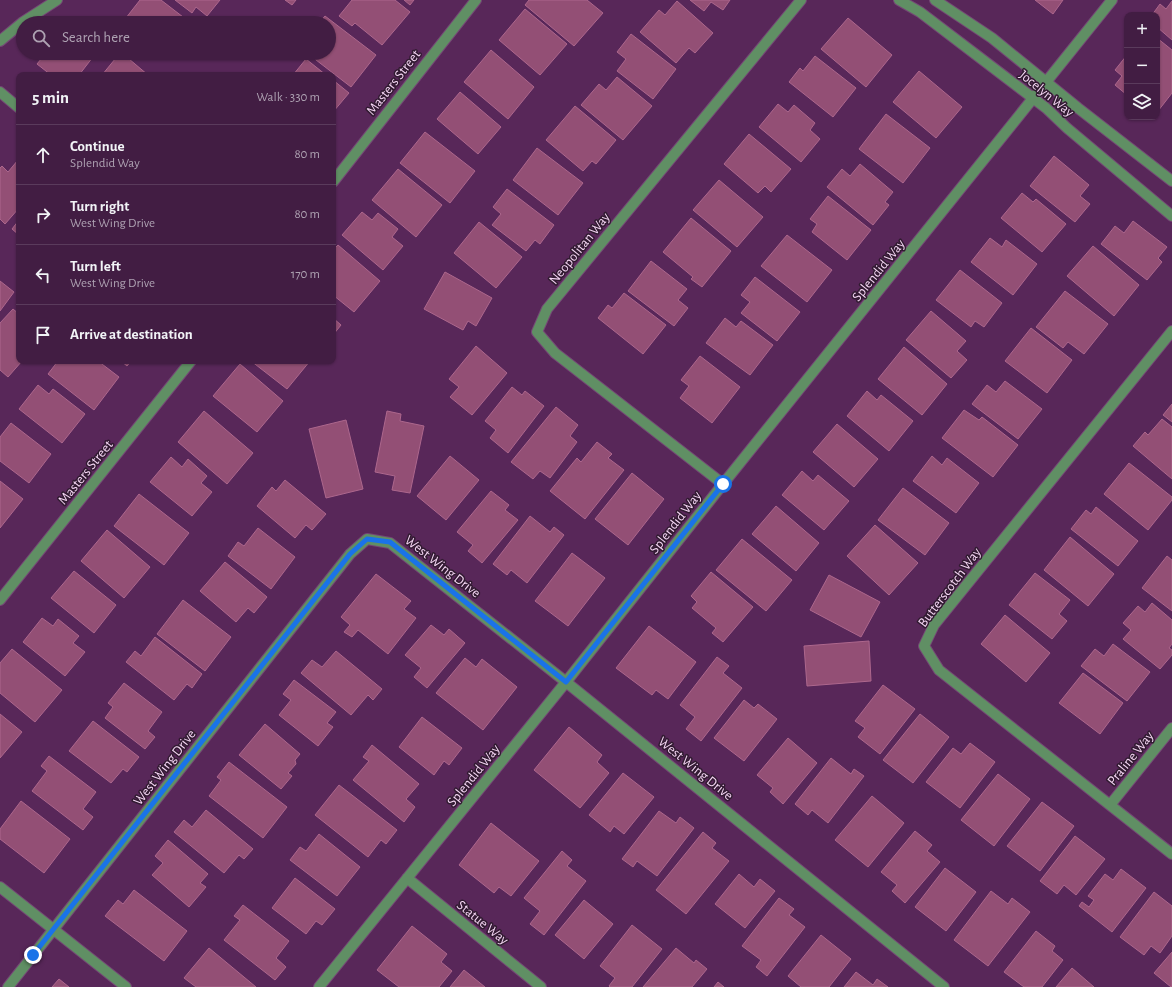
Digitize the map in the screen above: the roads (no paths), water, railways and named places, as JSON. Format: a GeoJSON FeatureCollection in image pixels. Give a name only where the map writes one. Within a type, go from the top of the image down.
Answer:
{"type":"FeatureCollection","features":[{"type":"Feature","properties":{"kind":"street"},"geometry":{"type":"LineString","coordinates":[[32,16],[57,0]]}},
{"type":"Feature","properties":{"kind":"street","name":"Masters Street"},"geometry":{"type":"LineString","coordinates":[[336,178],[476,0]]}},
{"type":"Feature","properties":{"kind":"street","name":"Neopolitan Way"},"geometry":{"type":"LineString","coordinates":[[723,484],[555,353],[537,332],[547,309],[801,0]]}},
{"type":"Feature","properties":{"kind":"street","name":"Jocelyn Way"},"geometry":{"type":"LineString","coordinates":[[899,0],[920,12],[1046,108],[1067,128],[1172,216]]}},
{"type":"Feature","properties":{"kind":"street","name":"Jocelyn Way"},"geometry":{"type":"LineString","coordinates":[[935,0],[992,38],[1078,108],[1172,181]]}},
{"type":"Feature","properties":{"kind":"street","name":"Splendid Way"},"geometry":{"type":"LineString","coordinates":[[319,987],[566,682],[1112,0]]}},
{"type":"Feature","properties":{"kind":"street"},"geometry":{"type":"LineString","coordinates":[[0,41],[16,28]]}},
{"type":"Feature","properties":{"kind":"street"},"geometry":{"type":"LineString","coordinates":[[0,92],[16,105]]}},
{"type":"Feature","properties":{"kind":"street","name":"Butterscotch Way"},"geometry":{"type":"LineString","coordinates":[[1172,331],[934,625],[924,646],[939,670],[1172,854]]}},
{"type":"Feature","properties":{"kind":"street","name":"Masters Street"},"geometry":{"type":"LineString","coordinates":[[0,600],[189,364]]}},
{"type":"Feature","properties":{"kind":"street","name":"West Wing Drive"},"geometry":{"type":"LineString","coordinates":[[8,987],[350,554],[367,539],[390,542],[944,987]]}},
{"type":"Feature","properties":{"kind":"street","name":"Praline Way"},"geometry":{"type":"LineString","coordinates":[[1110,805],[1172,728]]}},
{"type":"Feature","properties":{"kind":"street","name":"Statue Way"},"geometry":{"type":"LineString","coordinates":[[407,878],[541,987]]}},
{"type":"Feature","properties":{"kind":"street"},"geometry":{"type":"LineString","coordinates":[[0,887],[126,987]]}}]}
